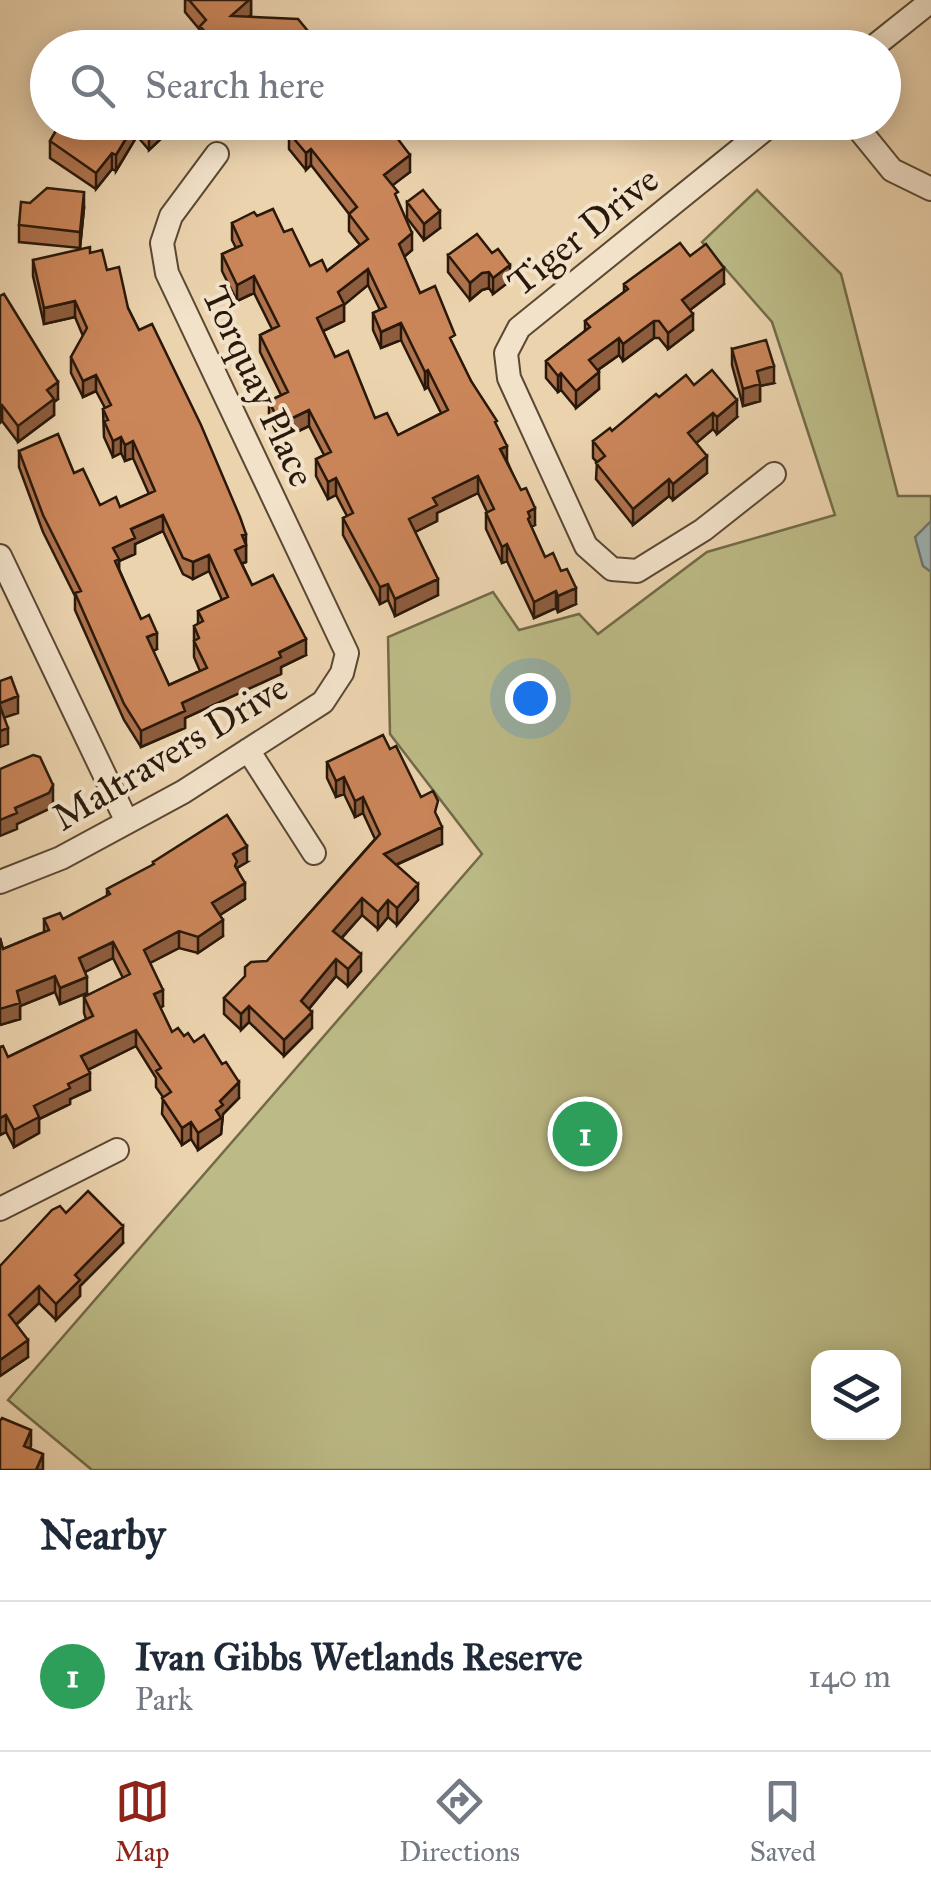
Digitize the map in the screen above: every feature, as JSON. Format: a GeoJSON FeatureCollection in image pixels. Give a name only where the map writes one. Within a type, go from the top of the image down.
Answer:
{"type":"FeatureCollection","features":[{"type":"Feature","properties":{"kind":"street"},"geometry":{"type":"LineString","coordinates":[[895,30],[931,2]]}},
{"type":"Feature","properties":{"kind":"street","name":"Tiger Drive"},"geometry":{"type":"LineString","coordinates":[[752,140],[520,328],[506,352],[509,378],[586,546],[612,569],[637,571],[703,530],[774,474]]}},
{"type":"Feature","properties":{"kind":"street"},"geometry":{"type":"LineString","coordinates":[[868,140],[892,170],[931,189]]}},
{"type":"Feature","properties":{"kind":"street","name":"Torquay Place"},"geometry":{"type":"LineString","coordinates":[[216,154],[171,216],[162,243],[167,273],[347,653]]}},
{"type":"Feature","properties":{"kind":"street"},"geometry":{"type":"LineString","coordinates":[[0,556],[127,822]]}},
{"type":"Feature","properties":{"kind":"street","name":"Maltravers Drive"},"geometry":{"type":"LineString","coordinates":[[0,882],[61,858],[127,822],[323,702],[342,673],[347,653]]}},
{"type":"Feature","properties":{"kind":"street"},"geometry":{"type":"LineString","coordinates":[[248,750],[314,852]]}},
{"type":"Feature","properties":{"kind":"street"},"geometry":{"type":"LineString","coordinates":[[0,1210],[60,1176],[118,1150]]}},
{"type":"Feature","properties":{"kind":"shaded area"},"geometry":{"type":"Polygon","coordinates":[[[757,190],[841,274],[898,496],[931,496],[931,1470],[92,1470],[8,1400],[482,854],[390,734],[388,637],[493,592],[519,630],[579,614],[598,634],[707,552],[835,515],[772,322],[702,242],[757,190]]]}},
{"type":"Feature","properties":{"kind":"water"},"geometry":{"type":"Polygon","coordinates":[[[931,521],[931,572],[923,566],[915,537],[931,521]]]}},
{"type":"Feature","properties":{"kind":"building"},"geometry":{"type":"Polygon","coordinates":[[[189,0],[249,0],[231,16],[298,19],[307,30],[203,30],[200,26],[206,20],[189,0]]]}},
{"type":"Feature","properties":{"kind":"building"},"geometry":{"type":"Polygon","coordinates":[[[125,140],[116,155],[112,153],[96,173],[50,141],[125,140]]]}},
{"type":"Feature","properties":{"kind":"building"},"geometry":{"type":"Polygon","coordinates":[[[295,140],[399,140],[410,155],[384,175],[398,192],[395,194],[412,233],[399,244],[420,293],[435,286],[455,335],[450,338],[507,446],[500,449],[535,508],[528,512],[528,519],[545,557],[553,553],[561,571],[567,569],[576,588],[558,596],[556,591],[534,602],[507,544],[502,547],[486,513],[494,509],[478,476],[433,498],[437,505],[409,519],[438,579],[395,599],[388,584],[380,587],[343,518],[353,513],[336,478],[328,482],[316,459],[331,452],[309,410],[280,424],[269,401],[288,392],[260,335],[279,326],[254,276],[237,285],[222,254],[242,245],[232,223],[254,212],[257,216],[273,209],[284,232],[292,229],[310,266],[322,260],[327,271],[368,239],[349,214],[357,207],[311,149],[306,153],[295,140]],[[368,269],[338,292],[344,304],[317,318],[335,357],[348,351],[375,418],[387,413],[398,435],[448,410],[401,323],[381,332],[373,313],[386,307],[368,269]]]}},
{"type":"Feature","properties":{"kind":"building"},"geometry":{"type":"Polygon","coordinates":[[[47,188],[84,192],[80,232],[19,225],[21,202],[30,203],[47,188]]]}},
{"type":"Feature","properties":{"kind":"building"},"geometry":{"type":"Polygon","coordinates":[[[423,190],[440,211],[424,224],[407,202],[423,190]]]}},
{"type":"Feature","properties":{"kind":"building"},"geometry":{"type":"Polygon","coordinates":[[[477,234],[492,253],[498,249],[510,265],[493,278],[489,272],[482,273],[470,283],[448,255],[477,234]]]}},
{"type":"Feature","properties":{"kind":"building"},"geometry":{"type":"Polygon","coordinates":[[[680,243],[690,256],[706,244],[724,268],[682,300],[693,314],[668,333],[659,321],[654,321],[623,344],[619,338],[589,360],[599,372],[576,391],[546,361],[590,327],[585,321],[628,289],[624,284],[680,243]]]}},
{"type":"Feature","properties":{"kind":"building"},"geometry":{"type":"Polygon","coordinates":[[[90,247],[90,253],[102,250],[107,270],[119,267],[128,308],[139,330],[152,324],[240,517],[246,545],[235,550],[252,585],[273,575],[306,639],[279,652],[281,657],[182,703],[185,711],[141,731],[124,704],[75,593],[81,591],[43,515],[19,451],[58,434],[74,473],[83,469],[100,505],[116,497],[120,507],[155,491],[133,441],[125,445],[121,437],[113,441],[103,409],[111,405],[96,375],[83,381],[71,357],[87,328],[75,301],[44,308],[33,260],[90,247]],[[163,515],[131,529],[135,538],[113,548],[141,619],[149,615],[157,633],[147,637],[169,685],[207,668],[194,641],[199,638],[194,626],[203,621],[198,611],[228,597],[209,555],[193,562],[183,558],[163,515]]]}},
{"type":"Feature","properties":{"kind":"building"},"geometry":{"type":"Polygon","coordinates":[[[4,294],[58,382],[47,390],[54,399],[18,426],[0,406],[0,296],[4,294]]]}},
{"type":"Feature","properties":{"kind":"building"},"geometry":{"type":"Polygon","coordinates":[[[766,340],[774,366],[757,371],[760,384],[743,389],[732,349],[766,340]]]}},
{"type":"Feature","properties":{"kind":"building"},"geometry":{"type":"Polygon","coordinates":[[[712,370],[737,400],[688,433],[707,456],[673,484],[669,479],[633,509],[596,463],[605,456],[593,441],[686,375],[694,385],[712,370]]]}},
{"type":"Feature","properties":{"kind":"building"},"geometry":{"type":"Polygon","coordinates":[[[11,677],[18,696],[0,703],[0,681],[11,677]]]}},
{"type":"Feature","properties":{"kind":"building"},"geometry":{"type":"Polygon","coordinates":[[[0,706],[8,728],[0,731],[0,706]]]}},
{"type":"Feature","properties":{"kind":"building"},"geometry":{"type":"Polygon","coordinates":[[[383,735],[390,749],[396,746],[421,797],[433,791],[438,801],[435,812],[442,827],[384,854],[418,884],[397,908],[388,900],[378,912],[362,898],[333,931],[361,954],[348,969],[336,959],[301,1001],[312,1012],[284,1040],[249,1006],[241,1014],[224,998],[245,976],[245,967],[251,962],[267,961],[380,834],[363,797],[355,801],[344,777],[336,781],[327,762],[383,735]]]}},
{"type":"Feature","properties":{"kind":"building"},"geometry":{"type":"Polygon","coordinates":[[[33,755],[40,757],[53,785],[49,793],[15,808],[17,813],[0,820],[0,769],[33,755]]]}},
{"type":"Feature","properties":{"kind":"building"},"geometry":{"type":"Polygon","coordinates":[[[227,815],[247,846],[233,854],[245,883],[212,903],[223,920],[198,937],[179,931],[144,950],[163,990],[154,994],[172,1032],[178,1028],[194,1042],[204,1035],[239,1082],[220,1101],[223,1105],[216,1110],[221,1118],[198,1133],[191,1122],[182,1128],[162,1098],[171,1092],[156,1071],[161,1068],[136,1030],[81,1056],[90,1073],[34,1106],[39,1117],[14,1130],[6,1115],[0,1118],[0,1047],[8,1057],[93,1016],[84,997],[130,974],[113,942],[79,958],[87,977],[60,988],[55,976],[17,991],[20,1003],[0,1009],[0,938],[3,949],[49,930],[44,919],[60,913],[63,919],[110,894],[107,889],[154,864],[227,815]]]}},
{"type":"Feature","properties":{"kind":"building"},"geometry":{"type":"Polygon","coordinates":[[[88,1191],[123,1226],[75,1275],[80,1280],[56,1304],[39,1286],[9,1315],[28,1340],[0,1360],[0,1266],[52,1210],[60,1206],[66,1213],[88,1191]]]}},
{"type":"Feature","properties":{"kind":"building"},"geometry":{"type":"Polygon","coordinates":[[[2,1418],[31,1430],[24,1446],[43,1454],[36,1470],[0,1470],[2,1418]]]}},
{"type":"Feature","properties":{"kind":"place","name":"Ivan Gibbs Wetlands Reserve"},"geometry":{"type":"Point","coordinates":[585,1134]}}]}
